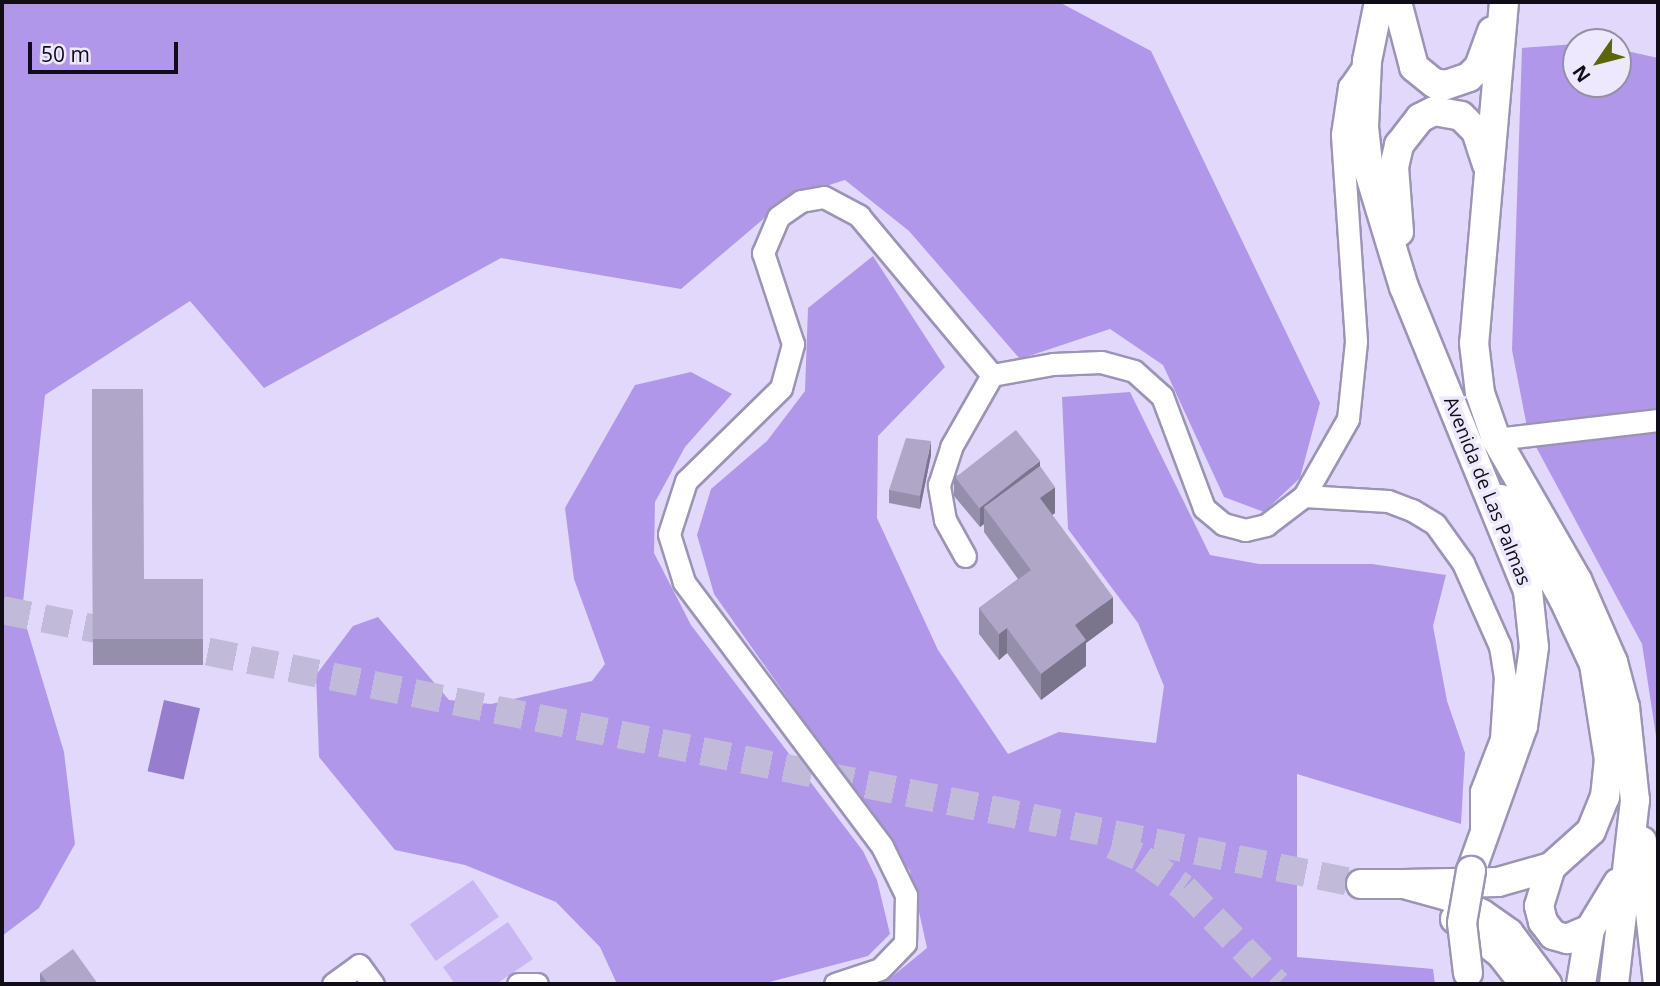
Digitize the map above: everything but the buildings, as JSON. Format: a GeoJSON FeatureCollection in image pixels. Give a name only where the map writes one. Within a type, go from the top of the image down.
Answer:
{"type":"FeatureCollection","features":[{"type":"Feature","properties":{"kind":"main road","name":"Avenida de Las Palmas"},"geometry":{"type":"LineString","coordinates":[[1379,2],[1367,61],[1364,127],[1369,172],[1404,287],[1528,592],[1534,648],[1523,726],[1471,871],[1462,923],[1469,979]]}},
{"type":"Feature","properties":{"kind":"main road"},"geometry":{"type":"LineString","coordinates":[[1397,2],[1414,67],[1422,76],[1446,85],[1469,77],[1479,67],[1502,2]]}},
{"type":"Feature","properties":{"kind":"main road","name":"Avenida de Las Palmas"},"geometry":{"type":"LineString","coordinates":[[1502,2],[1491,180],[1474,343],[1480,393],[1496,439],[1577,580],[1613,662],[1625,708],[1635,800],[1632,847],[1614,984]]}},
{"type":"Feature","properties":{"kind":"main road"},"geometry":{"type":"LineString","coordinates":[[1404,287],[1394,167],[1409,130],[1434,111],[1461,116],[1476,131],[1491,180]]}},
{"type":"Feature","properties":{"kind":"main road"},"geometry":{"type":"LineString","coordinates":[[1481,475],[1522,527],[1564,600],[1594,664],[1605,713],[1609,760],[1605,797],[1591,831],[1551,867],[1498,882],[1361,884],[1446,913],[1474,931],[1524,984]]}},
{"type":"Feature","properties":{"kind":"main road"},"geometry":{"type":"LineString","coordinates":[[1635,800],[1657,976]]}},
{"type":"Feature","properties":{"kind":"main road"},"geometry":{"type":"LineString","coordinates":[[1581,984],[1590,929],[1615,892],[1632,847]]}},
{"type":"Feature","properties":{"kind":"main road"},"geometry":{"type":"LineString","coordinates":[[1551,867],[1539,906],[1543,922],[1553,934],[1567,939],[1590,929]]}},
{"type":"Feature","properties":{"kind":"main road"},"geometry":{"type":"LineString","coordinates":[[1404,884],[1448,896],[1482,914],[1509,933],[1547,984]]}},
{"type":"Feature","properties":{"kind":"lane"},"geometry":{"type":"LineString","coordinates":[[992,375],[1053,364],[1101,362],[1134,371],[1162,396],[1204,508],[1223,524],[1245,530],[1266,525],[1304,496],[1348,419],[1356,341],[1342,134],[1349,87],[1367,61]]}},
{"type":"Feature","properties":{"kind":"lane"},"geometry":{"type":"LineString","coordinates":[[835,984],[880,969],[905,943],[906,895],[882,846],[684,582],[669,534],[686,481],[781,388],[793,344],[763,253],[778,217],[801,201],[824,197],[859,215],[992,375]]}},
{"type":"Feature","properties":{"kind":"lane"},"geometry":{"type":"LineString","coordinates":[[965,556],[945,520],[939,485],[951,447],[992,375]]}},
{"type":"Feature","properties":{"kind":"lane"},"geometry":{"type":"LineString","coordinates":[[1496,439],[1658,420]]}},
{"type":"Feature","properties":{"kind":"lane"},"geometry":{"type":"LineString","coordinates":[[1304,496],[1388,501],[1412,510],[1435,524],[1463,563],[1500,646],[1505,677],[1502,739],[1481,791],[1481,844]]}},
{"type":"Feature","properties":{"kind":"lane"},"geometry":{"type":"LineString","coordinates":[[333,984],[359,965],[373,984]]}},
{"type":"Feature","properties":{"kind":"lane"},"geometry":{"type":"LineString","coordinates":[[518,984],[537,984]]}},
{"type":"Feature","properties":{"kind":"shaded area"},"geometry":{"type":"Polygon","coordinates":[[[2,2],[1059,2],[1151,51],[1320,403],[1300,478],[1264,512],[1224,497],[1163,365],[1110,329],[1020,359],[909,231],[845,180],[788,198],[681,289],[501,258],[264,388],[190,301],[45,395],[22,612],[64,752],[75,844],[39,908],[2,936],[2,2]]]}},
{"type":"Feature","properties":{"kind":"shaded area"},"geometry":{"type":"Polygon","coordinates":[[[1562,45],[1562,98],[1632,98],[1632,52],[1658,58],[1658,749],[1642,644],[1528,432],[1512,350],[1522,48],[1562,45]]]}},
{"type":"Feature","properties":{"kind":"shaded area"},"geometry":{"type":"Polygon","coordinates":[[[873,256],[945,367],[878,436],[877,518],[938,650],[1008,754],[1059,732],[1156,743],[1164,686],[1138,623],[1068,529],[1062,397],[1130,392],[1210,555],[1259,564],[1372,564],[1446,575],[1433,626],[1447,701],[1465,753],[1461,824],[1297,774],[1297,957],[1433,969],[1435,984],[883,984],[927,948],[910,871],[714,594],[697,535],[711,489],[767,441],[805,391],[808,308],[873,256]]]}},
{"type":"Feature","properties":{"kind":"shaded area"},"geometry":{"type":"Polygon","coordinates":[[[691,372],[732,394],[685,447],[655,502],[654,553],[691,625],[863,851],[877,880],[890,934],[868,956],[762,984],[617,984],[600,947],[556,902],[465,865],[395,850],[319,757],[316,675],[353,626],[378,617],[449,700],[491,704],[592,681],[605,664],[574,579],[565,508],[635,385],[691,372]]]}},
{"type":"Feature","properties":{"kind":"shaded area"},"geometry":{"type":"Polygon","coordinates":[[[164,700],[200,708],[184,779],[148,771],[164,700]]]}},
{"type":"Feature","properties":{"kind":"shaded area"},"geometry":{"type":"Polygon","coordinates":[[[473,880],[499,917],[436,961],[410,924],[473,880]]]}},
{"type":"Feature","properties":{"kind":"shaded area"},"geometry":{"type":"Polygon","coordinates":[[[508,922],[533,959],[496,984],[455,984],[443,967],[508,922]]]}},
{"type":"Feature","properties":{"kind":"tunnel"},"geometry":{"type":"LineString","coordinates":[[2,610],[1361,884]]}},
{"type":"Feature","properties":{"kind":"tunnel"},"geometry":{"type":"LineString","coordinates":[[1112,845],[1143,859],[1184,888],[1277,984]]}}]}
